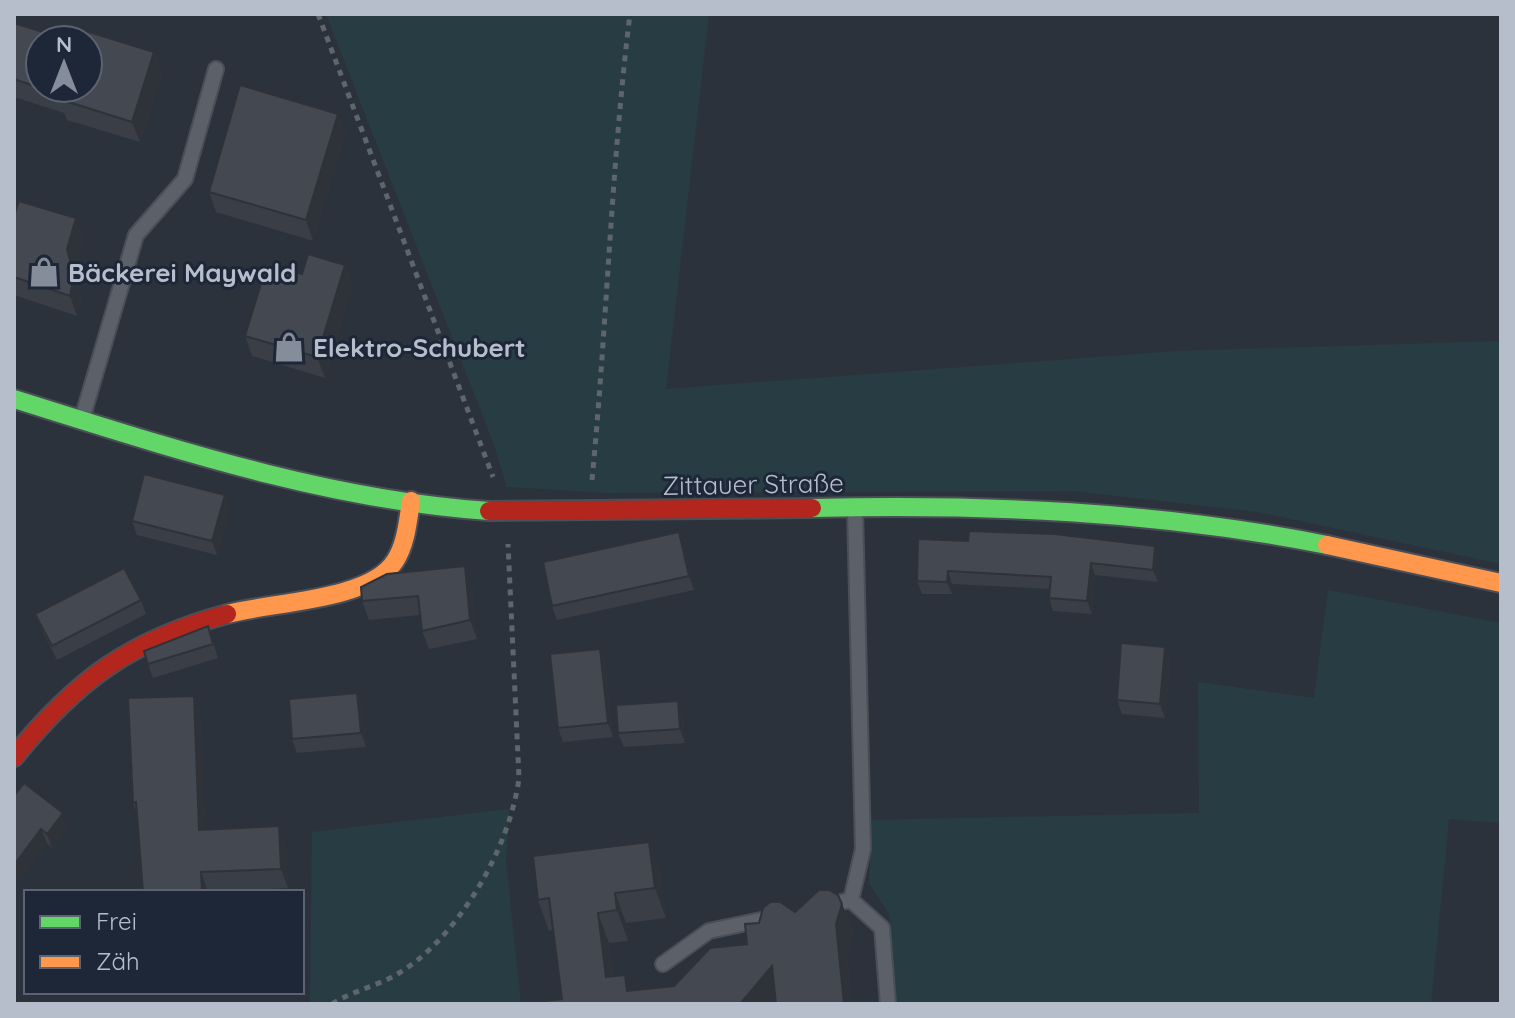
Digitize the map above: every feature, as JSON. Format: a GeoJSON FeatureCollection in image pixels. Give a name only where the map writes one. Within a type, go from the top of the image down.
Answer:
{"type":"FeatureCollection","features":[{"type":"Feature","properties":{"kind":"main road","name":"Zittauer Straße"},"geometry":{"type":"LineString","coordinates":[[14,399],[366,497],[507,511],[1024,507],[1202,523],[1346,549],[1501,583]]}},
{"type":"Feature","properties":{"kind":"main road"},"geometry":{"type":"LineString","coordinates":[[14,757],[68,695],[107,661],[144,640],[235,610],[333,593],[367,582],[389,569],[400,553],[411,501]]}},
{"type":"Feature","properties":{"kind":"lane"},"geometry":{"type":"LineString","coordinates":[[82,420],[136,235],[185,179],[216,69]]}},
{"type":"Feature","properties":{"kind":"lane"},"geometry":{"type":"LineString","coordinates":[[851,900],[863,849],[855,507]]}},
{"type":"Feature","properties":{"kind":"lane"},"geometry":{"type":"LineString","coordinates":[[663,964],[709,931],[851,900]]}},
{"type":"Feature","properties":{"kind":"lane"},"geometry":{"type":"LineString","coordinates":[[851,900],[882,928],[888,1004]]}},
{"type":"Feature","properties":{"kind":"path"},"geometry":{"type":"LineString","coordinates":[[318,14],[507,511],[519,778],[514,813],[480,884],[427,952],[393,977],[354,990],[332,1004]]}},
{"type":"Feature","properties":{"kind":"path"},"geometry":{"type":"LineString","coordinates":[[589,512],[630,14]]}},
{"type":"Feature","properties":{"kind":"green space"},"geometry":{"type":"Polygon","coordinates":[[[326,14],[709,14],[666,389],[1179,351],[1501,341],[1501,564],[1258,512],[1073,491],[610,493],[507,487],[493,442],[326,14]]]}},
{"type":"Feature","properties":{"kind":"green space"},"geometry":{"type":"Polygon","coordinates":[[[1328,590],[1501,623],[1501,823],[1449,819],[1431,1004],[896,1004],[889,914],[869,883],[872,820],[1199,813],[1198,682],[1314,698],[1328,590]]]}},
{"type":"Feature","properties":{"kind":"green space"},"geometry":{"type":"Polygon","coordinates":[[[509,809],[506,862],[521,1004],[310,1004],[312,832],[509,809]]]}},
{"type":"Feature","properties":{"kind":"building"},"geometry":{"type":"Polygon","coordinates":[[[14,23],[24,26],[24,82],[14,79],[14,23]]]}},
{"type":"Feature","properties":{"kind":"building"},"geometry":{"type":"Polygon","coordinates":[[[104,37],[154,52],[132,122],[75,104],[104,104],[104,37]]]}},
{"type":"Feature","properties":{"kind":"building"},"geometry":{"type":"Polygon","coordinates":[[[240,85],[338,114],[306,220],[209,192],[240,85]]]}},
{"type":"Feature","properties":{"kind":"building","name":"Bäckerei Maywald"},"geometry":{"type":"Polygon","coordinates":[[[19,201],[76,218],[67,249],[74,275],[70,296],[14,277],[14,216],[19,201]]]}},
{"type":"Feature","properties":{"kind":"building"},"geometry":{"type":"Polygon","coordinates":[[[308,254],[345,265],[317,357],[245,336],[267,264],[302,274],[308,254]]]}},
{"type":"Feature","properties":{"kind":"building"},"geometry":{"type":"Polygon","coordinates":[[[144,474],[225,495],[212,541],[132,521],[144,474]]]}},
{"type":"Feature","properties":{"kind":"building"},"geometry":{"type":"Polygon","coordinates":[[[969,531],[1055,534],[1155,546],[1153,570],[1091,563],[1087,601],[1049,598],[1051,577],[948,571],[947,582],[917,581],[918,539],[968,541],[969,531]]]}},
{"type":"Feature","properties":{"kind":"building"},"geometry":{"type":"Polygon","coordinates":[[[679,532],[689,576],[552,606],[543,562],[679,532]]]}},
{"type":"Feature","properties":{"kind":"building"},"geometry":{"type":"Polygon","coordinates":[[[465,566],[470,620],[422,631],[418,596],[362,601],[361,587],[387,574],[465,566]]]}},
{"type":"Feature","properties":{"kind":"building"},"geometry":{"type":"Polygon","coordinates":[[[124,568],[141,600],[52,646],[35,614],[124,568]]]}},
{"type":"Feature","properties":{"kind":"building"},"geometry":{"type":"Polygon","coordinates":[[[208,626],[213,644],[148,664],[144,651],[208,626]]]}},
{"type":"Feature","properties":{"kind":"building"},"geometry":{"type":"Polygon","coordinates":[[[1121,643],[1165,647],[1160,704],[1117,700],[1121,643]]]}},
{"type":"Feature","properties":{"kind":"building"},"geometry":{"type":"Polygon","coordinates":[[[600,649],[608,723],[558,728],[550,654],[600,649]]]}},
{"type":"Feature","properties":{"kind":"building"},"geometry":{"type":"Polygon","coordinates":[[[357,693],[361,733],[292,739],[289,699],[357,693]]]}},
{"type":"Feature","properties":{"kind":"building"},"geometry":{"type":"Polygon","coordinates":[[[194,696],[199,830],[279,826],[281,869],[201,872],[202,890],[143,890],[136,802],[133,803],[128,698],[194,696]]]}},
{"type":"Feature","properties":{"kind":"building"},"geometry":{"type":"Polygon","coordinates":[[[678,701],[680,729],[618,733],[616,705],[678,701]]]}},
{"type":"Feature","properties":{"kind":"building"},"geometry":{"type":"Polygon","coordinates":[[[24,783],[63,813],[47,834],[41,829],[14,865],[14,796],[24,783]]]}},
{"type":"Feature","properties":{"kind":"building"},"geometry":{"type":"Polygon","coordinates":[[[649,842],[655,888],[615,893],[617,910],[598,913],[606,977],[625,975],[627,991],[674,986],[710,948],[747,944],[745,924],[759,923],[763,908],[770,902],[780,902],[795,912],[819,890],[829,890],[838,895],[842,904],[836,924],[844,1004],[776,1004],[772,966],[740,1004],[545,1004],[545,1001],[562,999],[549,898],[538,900],[533,856],[649,842]]]}},
{"type":"Feature","properties":{"kind":"traffic: fast"},"geometry":{"type":"LineString","coordinates":[[14,399],[248,469],[368,496],[489,511]]}},
{"type":"Feature","properties":{"kind":"traffic: fast"},"geometry":{"type":"LineString","coordinates":[[812,508],[942,507],[1071,512],[1199,524],[1327,545]]}},
{"type":"Feature","properties":{"kind":"traffic: slow"},"geometry":{"type":"LineString","coordinates":[[227,614],[342,592],[382,574],[395,561],[402,547],[411,501]]}},
{"type":"Feature","properties":{"kind":"traffic: slow"},"geometry":{"type":"LineString","coordinates":[[1327,545],[1501,583]]}},
{"type":"Feature","properties":{"kind":"traffic: jam"},"geometry":{"type":"LineString","coordinates":[[489,511],[812,508]]}},
{"type":"Feature","properties":{"kind":"traffic: jam"},"geometry":{"type":"LineString","coordinates":[[14,757],[60,706],[108,666],[162,636],[227,614]]}},
{"type":"Feature","properties":{"kind":"place","name":"Bäckerei Maywald"},"geometry":{"type":"Point","coordinates":[44,272]}},
{"type":"Feature","properties":{"kind":"place","name":"Elektro-Schubert"},"geometry":{"type":"Point","coordinates":[289,347]}}]}
